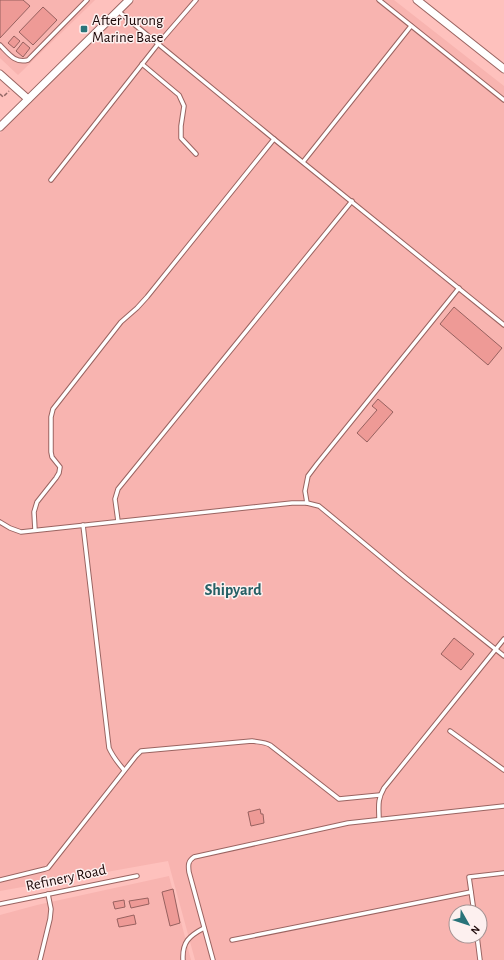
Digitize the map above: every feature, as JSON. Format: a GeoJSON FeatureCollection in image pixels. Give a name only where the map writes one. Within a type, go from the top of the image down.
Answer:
{"type":"FeatureCollection","features":[{"type":"Feature","properties":{"kind":"street"},"geometry":{"type":"LineString","coordinates":[[0,127],[129,0]]}},
{"type":"Feature","properties":{"kind":"street"},"geometry":{"type":"LineString","coordinates":[[417,0],[504,70]]}},
{"type":"Feature","properties":{"kind":"street"},"geometry":{"type":"LineString","coordinates":[[0,74],[28,99]]}},
{"type":"Feature","properties":{"kind":"lane"},"geometry":{"type":"LineString","coordinates":[[0,45],[16,60],[23,62],[28,60],[87,0]]}},
{"type":"Feature","properties":{"kind":"lane"},"geometry":{"type":"LineString","coordinates":[[52,180],[158,44],[196,0]]}},
{"type":"Feature","properties":{"kind":"lane"},"geometry":{"type":"LineString","coordinates":[[379,0],[504,100]]}},
{"type":"Feature","properties":{"kind":"lane"},"geometry":{"type":"LineString","coordinates":[[118,10],[302,162],[504,325]]}},
{"type":"Feature","properties":{"kind":"lane"},"geometry":{"type":"LineString","coordinates":[[302,162],[411,26]]}},
{"type":"Feature","properties":{"kind":"lane"},"geometry":{"type":"LineString","coordinates":[[142,64],[179,95],[184,106],[181,138],[196,154]]}},
{"type":"Feature","properties":{"kind":"lane"},"geometry":{"type":"LineString","coordinates":[[35,530],[34,512],[37,502],[59,473],[60,467],[52,457],[51,452],[51,418],[53,409],[121,322],[147,297],[274,138]]}},
{"type":"Feature","properties":{"kind":"lane"},"geometry":{"type":"LineString","coordinates":[[118,521],[114,498],[118,489],[352,201]]}},
{"type":"Feature","properties":{"kind":"lane"},"geometry":{"type":"LineString","coordinates":[[308,502],[306,491],[308,476],[459,288]]}},
{"type":"Feature","properties":{"kind":"lane"},"geometry":{"type":"LineString","coordinates":[[0,522],[21,532],[308,502],[319,506],[504,656]]}},
{"type":"Feature","properties":{"kind":"lane"},"geometry":{"type":"LineString","coordinates":[[83,525],[109,748],[115,760],[124,770]]}},
{"type":"Feature","properties":{"kind":"lane"},"geometry":{"type":"LineString","coordinates":[[379,819],[378,802],[384,788],[504,639]]}},
{"type":"Feature","properties":{"kind":"lane"},"geometry":{"type":"LineString","coordinates":[[450,731],[504,770]]}},
{"type":"Feature","properties":{"kind":"lane"},"geometry":{"type":"LineString","coordinates":[[0,880],[48,868],[124,770],[141,751],[252,741],[266,743],[339,799],[380,795]]}},
{"type":"Feature","properties":{"kind":"lane"},"geometry":{"type":"LineString","coordinates":[[213,960],[188,867],[190,860],[194,857],[348,823],[504,806]]}},
{"type":"Feature","properties":{"kind":"lane"},"geometry":{"type":"LineString","coordinates":[[473,904],[469,877],[504,873]]}},
{"type":"Feature","properties":{"kind":"lane","name":"Refinery Road"},"geometry":{"type":"LineString","coordinates":[[0,904],[137,876]]}},
{"type":"Feature","properties":{"kind":"lane"},"geometry":{"type":"LineString","coordinates":[[232,940],[471,892]]}},
{"type":"Feature","properties":{"kind":"lane"},"geometry":{"type":"LineString","coordinates":[[40,960],[50,919],[51,909],[48,894]]}},
{"type":"Feature","properties":{"kind":"lane"},"geometry":{"type":"LineString","coordinates":[[183,960],[182,951],[184,945],[188,939],[204,928]]}},
{"type":"Feature","properties":{"kind":"lane"},"geometry":{"type":"LineString","coordinates":[[478,944],[480,960]]}},
{"type":"Feature","properties":{"kind":"path"},"geometry":{"type":"LineString","coordinates":[[0,94],[3,97]]}},
{"type":"Feature","properties":{"kind":"shaded area"},"geometry":{"type":"Polygon","coordinates":[[[0,0],[95,0],[18,75],[0,58],[0,0]]]}},
{"type":"Feature","properties":{"kind":"shaded area"},"geometry":{"type":"Polygon","coordinates":[[[135,0],[394,0],[504,86],[504,960],[195,960],[168,861],[0,891],[0,133],[135,0]]]}},
{"type":"Feature","properties":{"kind":"shaded area"},"geometry":{"type":"Polygon","coordinates":[[[169,876],[191,960],[0,960],[0,915],[37,905],[169,876]]]}},
{"type":"Feature","properties":{"kind":"building"},"geometry":{"type":"Polygon","coordinates":[[[0,0],[23,0],[30,6],[0,38],[0,0]]]}},
{"type":"Feature","properties":{"kind":"building"},"geometry":{"type":"Polygon","coordinates":[[[43,7],[57,20],[33,45],[19,32],[43,7]]]}},
{"type":"Feature","properties":{"kind":"building"},"geometry":{"type":"Polygon","coordinates":[[[14,36],[20,41],[14,48],[8,43],[14,36]]]}},
{"type":"Feature","properties":{"kind":"building"},"geometry":{"type":"Polygon","coordinates":[[[23,42],[30,48],[23,57],[16,51],[23,42]]]}},
{"type":"Feature","properties":{"kind":"building"},"geometry":{"type":"Polygon","coordinates":[[[454,307],[502,348],[488,365],[440,324],[454,307]]]}},
{"type":"Feature","properties":{"kind":"building"},"geometry":{"type":"Polygon","coordinates":[[[378,399],[393,412],[367,442],[357,433],[377,410],[372,406],[378,399]]]}},
{"type":"Feature","properties":{"kind":"building"},"geometry":{"type":"Polygon","coordinates":[[[454,638],[474,654],[461,670],[441,654],[454,638]]]}},
{"type":"Feature","properties":{"kind":"building"},"geometry":{"type":"Polygon","coordinates":[[[260,809],[261,814],[263,814],[264,823],[251,826],[248,812],[260,809]]]}},
{"type":"Feature","properties":{"kind":"building"},"geometry":{"type":"Polygon","coordinates":[[[173,889],[180,923],[170,926],[162,892],[173,889]]]}},
{"type":"Feature","properties":{"kind":"building"},"geometry":{"type":"Polygon","coordinates":[[[148,898],[149,904],[131,908],[129,901],[148,898]]]}},
{"type":"Feature","properties":{"kind":"building"},"geometry":{"type":"Polygon","coordinates":[[[124,900],[125,907],[115,909],[113,902],[124,900]]]}},
{"type":"Feature","properties":{"kind":"building"},"geometry":{"type":"Polygon","coordinates":[[[134,915],[136,924],[119,927],[117,919],[134,915]]]}},
{"type":"Feature","properties":{"kind":"place","name":"After Jurong Marine Base"},"geometry":{"type":"Point","coordinates":[84,29]}},
{"type":"Feature","properties":{"kind":"district","name":"Shipyard"},"geometry":{"type":"Point","coordinates":[233,590]}}]}
